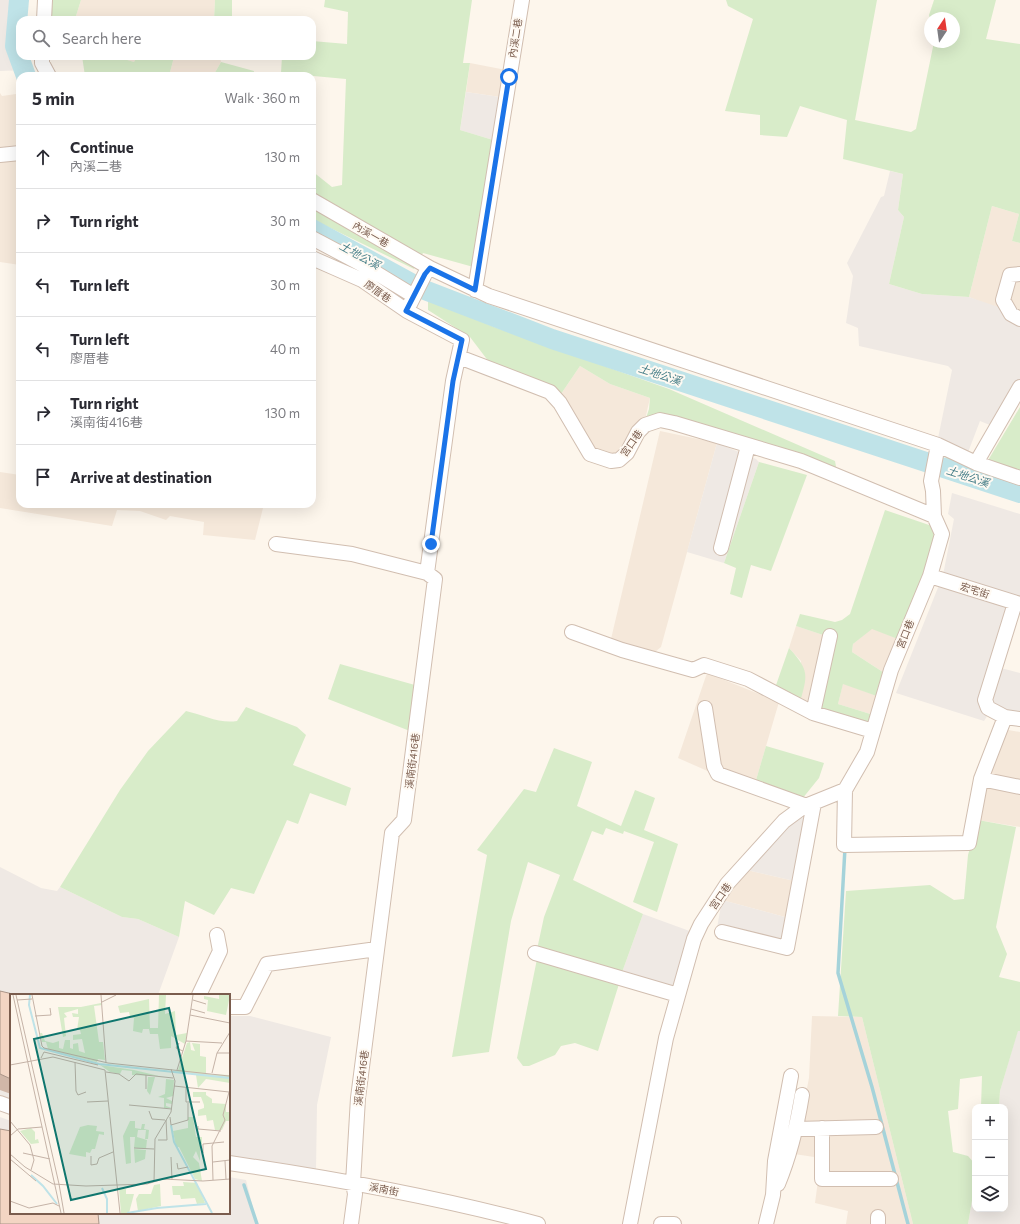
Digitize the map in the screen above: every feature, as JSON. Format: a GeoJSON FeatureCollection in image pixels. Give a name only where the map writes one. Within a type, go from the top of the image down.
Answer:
{"type":"FeatureCollection","features":[{"type":"Feature","properties":{"kind":"street"},"geometry":{"type":"LineString","coordinates":[[44,16],[45,0]]}},
{"type":"Feature","properties":{"kind":"street","name":"內溪二巷"},"geometry":{"type":"LineString","coordinates":[[475,290],[522,0]]}},
{"type":"Feature","properties":{"kind":"street"},"geometry":{"type":"LineString","coordinates":[[42,60],[47,72]]}},
{"type":"Feature","properties":{"kind":"street"},"geometry":{"type":"LineString","coordinates":[[0,155],[16,153]]}},
{"type":"Feature","properties":{"kind":"street","name":"內溪一巷"},"geometry":{"type":"LineString","coordinates":[[316,202],[428,271],[475,290],[937,451],[1020,478]]}},
{"type":"Feature","properties":{"kind":"street"},"geometry":{"type":"LineString","coordinates":[[316,240],[414,296]]}},
{"type":"Feature","properties":{"kind":"street","name":"廖厝巷"},"geometry":{"type":"LineString","coordinates":[[316,260],[362,280],[406,311],[462,340],[459,357]]}},
{"type":"Feature","properties":{"kind":"street"},"geometry":{"type":"LineString","coordinates":[[406,311],[428,271]]}},
{"type":"Feature","properties":{"kind":"street"},"geometry":{"type":"LineString","coordinates":[[1020,274],[1010,275],[1003,300],[1011,314],[1020,319]]}},
{"type":"Feature","properties":{"kind":"street"},"geometry":{"type":"LineString","coordinates":[[276,544],[352,554],[427,573],[453,381],[459,357]]}},
{"type":"Feature","properties":{"kind":"street","name":"宮口巷"},"geometry":{"type":"LineString","coordinates":[[459,357],[550,392],[560,403],[590,454],[611,462],[619,460],[627,453],[638,432],[645,425],[660,420],[674,423],[801,461],[934,516],[942,534],[930,576],[891,670],[867,752],[845,790],[810,804],[784,821],[727,884],[700,924],[666,1038],[630,1224]]}},
{"type":"Feature","properties":{"kind":"street"},"geometry":{"type":"LineString","coordinates":[[976,463],[1020,387]]}},
{"type":"Feature","properties":{"kind":"street"},"geometry":{"type":"LineString","coordinates":[[721,548],[748,446]]}},
{"type":"Feature","properties":{"kind":"street"},"geometry":{"type":"LineString","coordinates":[[934,516],[931,481],[937,451]]}},
{"type":"Feature","properties":{"kind":"street","name":"溪南街416巷"},"geometry":{"type":"LineString","coordinates":[[351,1224],[355,1194],[353,1183],[358,1098],[392,833],[404,820],[435,579],[427,573]]}},
{"type":"Feature","properties":{"kind":"street","name":"宏宅街"},"geometry":{"type":"LineString","coordinates":[[930,576],[1018,603]]}},
{"type":"Feature","properties":{"kind":"street"},"geometry":{"type":"LineString","coordinates":[[1018,603],[986,700],[988,708],[1005,717],[1020,719]]}},
{"type":"Feature","properties":{"kind":"street"},"geometry":{"type":"LineString","coordinates":[[572,632],[622,650],[686,668],[694,670],[704,665],[748,679],[813,713],[873,731]]}},
{"type":"Feature","properties":{"kind":"street"},"geometry":{"type":"LineString","coordinates":[[813,713],[830,636]]}},
{"type":"Feature","properties":{"kind":"street"},"geometry":{"type":"LineString","coordinates":[[705,708],[714,766],[718,774],[810,804],[787,948],[722,932]]}},
{"type":"Feature","properties":{"kind":"street"},"geometry":{"type":"LineString","coordinates":[[845,790],[844,845],[969,843],[981,779],[1005,717]]}},
{"type":"Feature","properties":{"kind":"street"},"geometry":{"type":"LineString","coordinates":[[981,779],[1020,787]]}},
{"type":"Feature","properties":{"kind":"street"},"geometry":{"type":"LineString","coordinates":[[199,994],[220,951],[217,935]]}},
{"type":"Feature","properties":{"kind":"street"},"geometry":{"type":"LineString","coordinates":[[230,1007],[245,1007],[267,964],[378,949]]}},
{"type":"Feature","properties":{"kind":"street"},"geometry":{"type":"LineString","coordinates":[[535,954],[678,995]]}},
{"type":"Feature","properties":{"kind":"street"},"geometry":{"type":"LineString","coordinates":[[773,1196],[775,1161],[791,1076]]}},
{"type":"Feature","properties":{"kind":"street"},"geometry":{"type":"LineString","coordinates":[[766,1224],[773,1196],[786,1164],[796,1129],[802,1095]]}},
{"type":"Feature","properties":{"kind":"street"},"geometry":{"type":"LineString","coordinates":[[0,1103],[10,1107]]}},
{"type":"Feature","properties":{"kind":"street"},"geometry":{"type":"LineString","coordinates":[[796,1129],[876,1127]]}},
{"type":"Feature","properties":{"kind":"street"},"geometry":{"type":"LineString","coordinates":[[822,1128],[822,1178],[891,1179]]}},
{"type":"Feature","properties":{"kind":"street","name":"溪南街"},"geometry":{"type":"LineString","coordinates":[[230,1163],[353,1183],[455,1203],[538,1224]]}},
{"type":"Feature","properties":{"kind":"street"},"geometry":{"type":"LineString","coordinates":[[661,1224],[674,1224]]}},
{"type":"Feature","properties":{"kind":"shaded area"},"geometry":{"type":"Polygon","coordinates":[[[0,0],[28,0],[28,5],[8,9],[8,26],[16,26],[16,60],[28,60],[28,70],[0,71],[0,0]]]}},
{"type":"Feature","properties":{"kind":"shaded area"},"geometry":{"type":"Polygon","coordinates":[[[81,0],[215,0],[214,16],[76,16],[81,0]]]}},
{"type":"Feature","properties":{"kind":"shaded area"},"geometry":{"type":"Polygon","coordinates":[[[173,60],[221,60],[215,72],[170,72],[173,60]]]}},
{"type":"Feature","properties":{"kind":"shaded area"},"geometry":{"type":"Polygon","coordinates":[[[470,63],[511,71],[507,98],[466,92],[470,63]]]}},
{"type":"Feature","properties":{"kind":"shaded area"},"geometry":{"type":"Polygon","coordinates":[[[466,92],[507,98],[493,140],[460,130],[466,92]]]}},
{"type":"Feature","properties":{"kind":"shaded area"},"geometry":{"type":"Polygon","coordinates":[[[0,93],[2,96],[16,94],[16,264],[0,262],[0,93]]]}},
{"type":"Feature","properties":{"kind":"shaded area"},"geometry":{"type":"Polygon","coordinates":[[[890,171],[903,174],[898,210],[904,217],[889,284],[922,294],[969,297],[1007,310],[1020,318],[1020,387],[997,428],[980,421],[967,455],[937,443],[952,370],[948,366],[859,346],[858,328],[846,323],[853,276],[847,263],[881,197],[884,196],[890,171]]]}},
{"type":"Feature","properties":{"kind":"shaded area"},"geometry":{"type":"Polygon","coordinates":[[[992,206],[1019,214],[1012,241],[1020,243],[1020,318],[969,297],[992,206]]]}},
{"type":"Feature","properties":{"kind":"shaded area"},"geometry":{"type":"Polygon","coordinates":[[[580,366],[610,384],[650,398],[644,424],[614,458],[593,448],[561,394],[580,366]]]}},
{"type":"Feature","properties":{"kind":"shaded area"},"geometry":{"type":"Polygon","coordinates":[[[660,431],[717,443],[661,647],[655,652],[611,639],[660,431]]]}},
{"type":"Feature","properties":{"kind":"shaded area"},"geometry":{"type":"Polygon","coordinates":[[[717,443],[756,459],[759,462],[724,563],[687,552],[717,443]]]}},
{"type":"Feature","properties":{"kind":"shaded area"},"geometry":{"type":"Polygon","coordinates":[[[0,472],[16,474],[16,508],[263,508],[255,540],[203,535],[204,522],[170,516],[166,520],[140,511],[117,510],[112,526],[0,508],[0,472]]]}},
{"type":"Feature","properties":{"kind":"shaded area"},"geometry":{"type":"Polygon","coordinates":[[[952,493],[1020,514],[1020,605],[1001,668],[1020,673],[1020,718],[989,713],[984,721],[896,693],[943,575],[954,519],[948,514],[952,493]]]}},
{"type":"Feature","properties":{"kind":"shaded area"},"geometry":{"type":"Polygon","coordinates":[[[796,626],[835,639],[818,711],[800,702],[801,661],[789,648],[796,626]]]}},
{"type":"Feature","properties":{"kind":"shaded area"},"geometry":{"type":"Polygon","coordinates":[[[872,628],[903,641],[892,678],[852,652],[853,644],[872,628]]]}},
{"type":"Feature","properties":{"kind":"shaded area"},"geometry":{"type":"Polygon","coordinates":[[[707,673],[779,702],[754,787],[712,773],[678,758],[707,673]]]}},
{"type":"Feature","properties":{"kind":"shaded area"},"geometry":{"type":"Polygon","coordinates":[[[843,683],[885,699],[880,717],[838,704],[843,683]]]}},
{"type":"Feature","properties":{"kind":"shaded area"},"geometry":{"type":"Polygon","coordinates":[[[1003,729],[1020,732],[1020,827],[978,820],[979,787],[1003,729]]]}},
{"type":"Feature","properties":{"kind":"shaded area"},"geometry":{"type":"Polygon","coordinates":[[[797,816],[816,821],[803,883],[747,870],[797,816]]]}},
{"type":"Feature","properties":{"kind":"shaded area"},"geometry":{"type":"Polygon","coordinates":[[[0,867],[41,888],[57,891],[60,887],[122,917],[138,919],[179,937],[158,994],[10,994],[10,1102],[0,1098],[0,867]]]}},
{"type":"Feature","properties":{"kind":"shaded area"},"geometry":{"type":"Polygon","coordinates":[[[747,870],[803,883],[796,920],[722,900],[747,870]]]}},
{"type":"Feature","properties":{"kind":"shaded area"},"geometry":{"type":"Polygon","coordinates":[[[722,900],[796,920],[785,945],[717,928],[722,900]]]}},
{"type":"Feature","properties":{"kind":"shaded area"},"geometry":{"type":"Polygon","coordinates":[[[643,914],[695,933],[681,994],[620,978],[643,914]]]}},
{"type":"Feature","properties":{"kind":"shaded area"},"geometry":{"type":"Polygon","coordinates":[[[230,1016],[250,1016],[331,1037],[317,1105],[316,1170],[230,1159],[230,1016]]]}},
{"type":"Feature","properties":{"kind":"shaded area"},"geometry":{"type":"Polygon","coordinates":[[[812,1016],[862,1017],[913,1224],[846,1224],[848,1211],[815,1203],[821,1158],[794,1154],[809,1078],[812,1016]]]}},
{"type":"Feature","properties":{"kind":"shaded area"},"geometry":{"type":"Polygon","coordinates":[[[1018,1030],[1020,1031],[1020,1224],[968,1224],[972,1201],[972,1212],[1008,1212],[1008,1104],[999,1104],[1000,1091],[1018,1030]]]}},
{"type":"Feature","properties":{"kind":"shaded area"},"geometry":{"type":"Polygon","coordinates":[[[0,1117],[10,1121],[10,1214],[230,1214],[230,1177],[246,1180],[257,1224],[0,1224],[0,1117]]]}},
{"type":"Feature","properties":{"kind":"green space"},"geometry":{"type":"Polygon","coordinates":[[[52,0],[81,0],[76,16],[50,16],[52,0]]]}},
{"type":"Feature","properties":{"kind":"green space"},"geometry":{"type":"Polygon","coordinates":[[[215,0],[232,0],[232,16],[214,16],[215,0]]]}},
{"type":"Feature","properties":{"kind":"green space"},"geometry":{"type":"Polygon","coordinates":[[[325,0],[472,0],[463,63],[470,63],[460,130],[493,140],[477,268],[423,253],[414,269],[316,221],[316,174],[332,187],[342,185],[346,79],[316,76],[316,72],[281,72],[282,60],[316,60],[316,41],[347,44],[348,12],[324,7],[325,0]]]}},
{"type":"Feature","properties":{"kind":"green space"},"geometry":{"type":"Polygon","coordinates":[[[726,0],[877,0],[855,120],[911,132],[916,129],[933,48],[960,48],[960,12],[930,12],[934,0],[996,0],[986,39],[1020,44],[1020,243],[1012,241],[1019,214],[992,206],[969,297],[922,294],[889,284],[904,217],[898,210],[903,174],[843,159],[847,120],[800,106],[787,137],[760,135],[760,115],[725,111],[753,19],[728,6],[726,0]]]}},
{"type":"Feature","properties":{"kind":"green space"},"geometry":{"type":"Polygon","coordinates":[[[83,60],[127,60],[134,62],[135,60],[173,60],[170,72],[84,72],[83,60]]]}},
{"type":"Feature","properties":{"kind":"green space"},"geometry":{"type":"Polygon","coordinates":[[[221,62],[254,71],[254,72],[215,72],[221,62]]]}},
{"type":"Feature","properties":{"kind":"green space"},"geometry":{"type":"Polygon","coordinates":[[[428,299],[494,327],[669,389],[835,461],[837,472],[674,418],[644,424],[649,409],[650,398],[610,384],[580,366],[561,394],[489,362],[470,337],[428,310],[428,299]]]}},
{"type":"Feature","properties":{"kind":"green space"},"geometry":{"type":"Polygon","coordinates":[[[1020,407],[1020,494],[944,464],[948,447],[987,462],[1020,407]]]}},
{"type":"Feature","properties":{"kind":"green space"},"geometry":{"type":"Polygon","coordinates":[[[759,462],[807,475],[771,571],[751,565],[742,598],[730,594],[736,568],[724,563],[759,462]]]}},
{"type":"Feature","properties":{"kind":"green space"},"geometry":{"type":"Polygon","coordinates":[[[885,510],[932,526],[938,531],[903,641],[872,629],[853,644],[852,652],[892,678],[885,699],[843,684],[838,704],[880,717],[877,725],[818,711],[835,639],[796,626],[800,614],[835,622],[842,620],[850,614],[885,510]]]}},
{"type":"Feature","properties":{"kind":"green space"},"geometry":{"type":"Polygon","coordinates":[[[789,648],[796,655],[805,673],[800,702],[775,688],[789,648]]]}},
{"type":"Feature","properties":{"kind":"green space"},"geometry":{"type":"Polygon","coordinates":[[[340,664],[422,687],[415,733],[328,699],[340,664]]]}},
{"type":"Feature","properties":{"kind":"green space"},"geometry":{"type":"Polygon","coordinates":[[[246,707],[297,727],[306,735],[293,765],[351,788],[346,806],[310,793],[298,824],[287,820],[254,894],[231,888],[214,915],[185,901],[179,937],[138,919],[122,917],[60,887],[120,790],[148,751],[186,711],[231,722],[237,721],[246,707]]]}},
{"type":"Feature","properties":{"kind":"green space"},"geometry":{"type":"Polygon","coordinates":[[[766,746],[824,763],[819,778],[798,804],[754,787],[766,746]]]}},
{"type":"Feature","properties":{"kind":"green space"},"geometry":{"type":"Polygon","coordinates":[[[554,748],[592,762],[577,806],[621,826],[635,790],[655,798],[644,830],[678,844],[657,912],[633,902],[654,842],[624,831],[623,834],[606,828],[603,835],[592,831],[573,880],[643,914],[620,978],[536,954],[544,917],[560,875],[528,862],[511,921],[489,1052],[452,1057],[487,855],[477,850],[524,789],[536,792],[554,748]]]}},
{"type":"Feature","properties":{"kind":"green space"},"geometry":{"type":"Polygon","coordinates":[[[978,820],[1016,827],[996,927],[1007,954],[999,977],[1020,982],[1020,1031],[1018,1031],[1000,1091],[999,1104],[981,1104],[982,1076],[960,1079],[958,1109],[948,1111],[953,1152],[968,1156],[972,1161],[972,1201],[968,1224],[913,1224],[862,1017],[838,1016],[846,891],[930,885],[954,900],[964,899],[968,855],[978,820]]]}},
{"type":"Feature","properties":{"kind":"green space"},"geometry":{"type":"Polygon","coordinates":[[[537,959],[619,984],[598,1051],[575,1043],[561,1046],[555,1055],[529,1066],[523,1066],[517,1058],[537,959]]]}},
{"type":"Feature","properties":{"kind":"building"},"geometry":{"type":"Polygon","coordinates":[[[0,991],[13,994],[10,994],[10,1079],[0,1074],[0,991]]]}},
{"type":"Feature","properties":{"kind":"building"},"geometry":{"type":"Polygon","coordinates":[[[0,1129],[10,1131],[10,1214],[98,1214],[99,1224],[0,1224],[0,1129]]]}},
{"type":"Feature","properties":{"kind":"waterway","name":"土地公溪"},"geometry":{"type":"LineString","coordinates":[[18,16],[19,0]]}},
{"type":"Feature","properties":{"kind":"waterway","name":"土地公溪"},"geometry":{"type":"LineString","coordinates":[[16,34],[16,49]]}},
{"type":"Feature","properties":{"kind":"waterway","name":"土地公溪"},"geometry":{"type":"LineString","coordinates":[[20,60],[25,72]]}},
{"type":"Feature","properties":{"kind":"waterway","name":"土地公溪"},"geometry":{"type":"LineString","coordinates":[[316,231],[422,289],[552,339],[1020,493]]}},
{"type":"Feature","properties":{"kind":"waterway"},"geometry":{"type":"LineString","coordinates":[[845,848],[838,973],[872,1087],[908,1224]]}},
{"type":"Feature","properties":{"kind":"waterway"},"geometry":{"type":"LineString","coordinates":[[244,1185],[257,1224]]}},
{"type":"Feature","properties":{"kind":"route"},"geometry":{"type":"LineString","coordinates":[[431,544],[453,381],[462,340],[406,311],[425,274],[430,268],[475,290],[509,77]]}}]}
